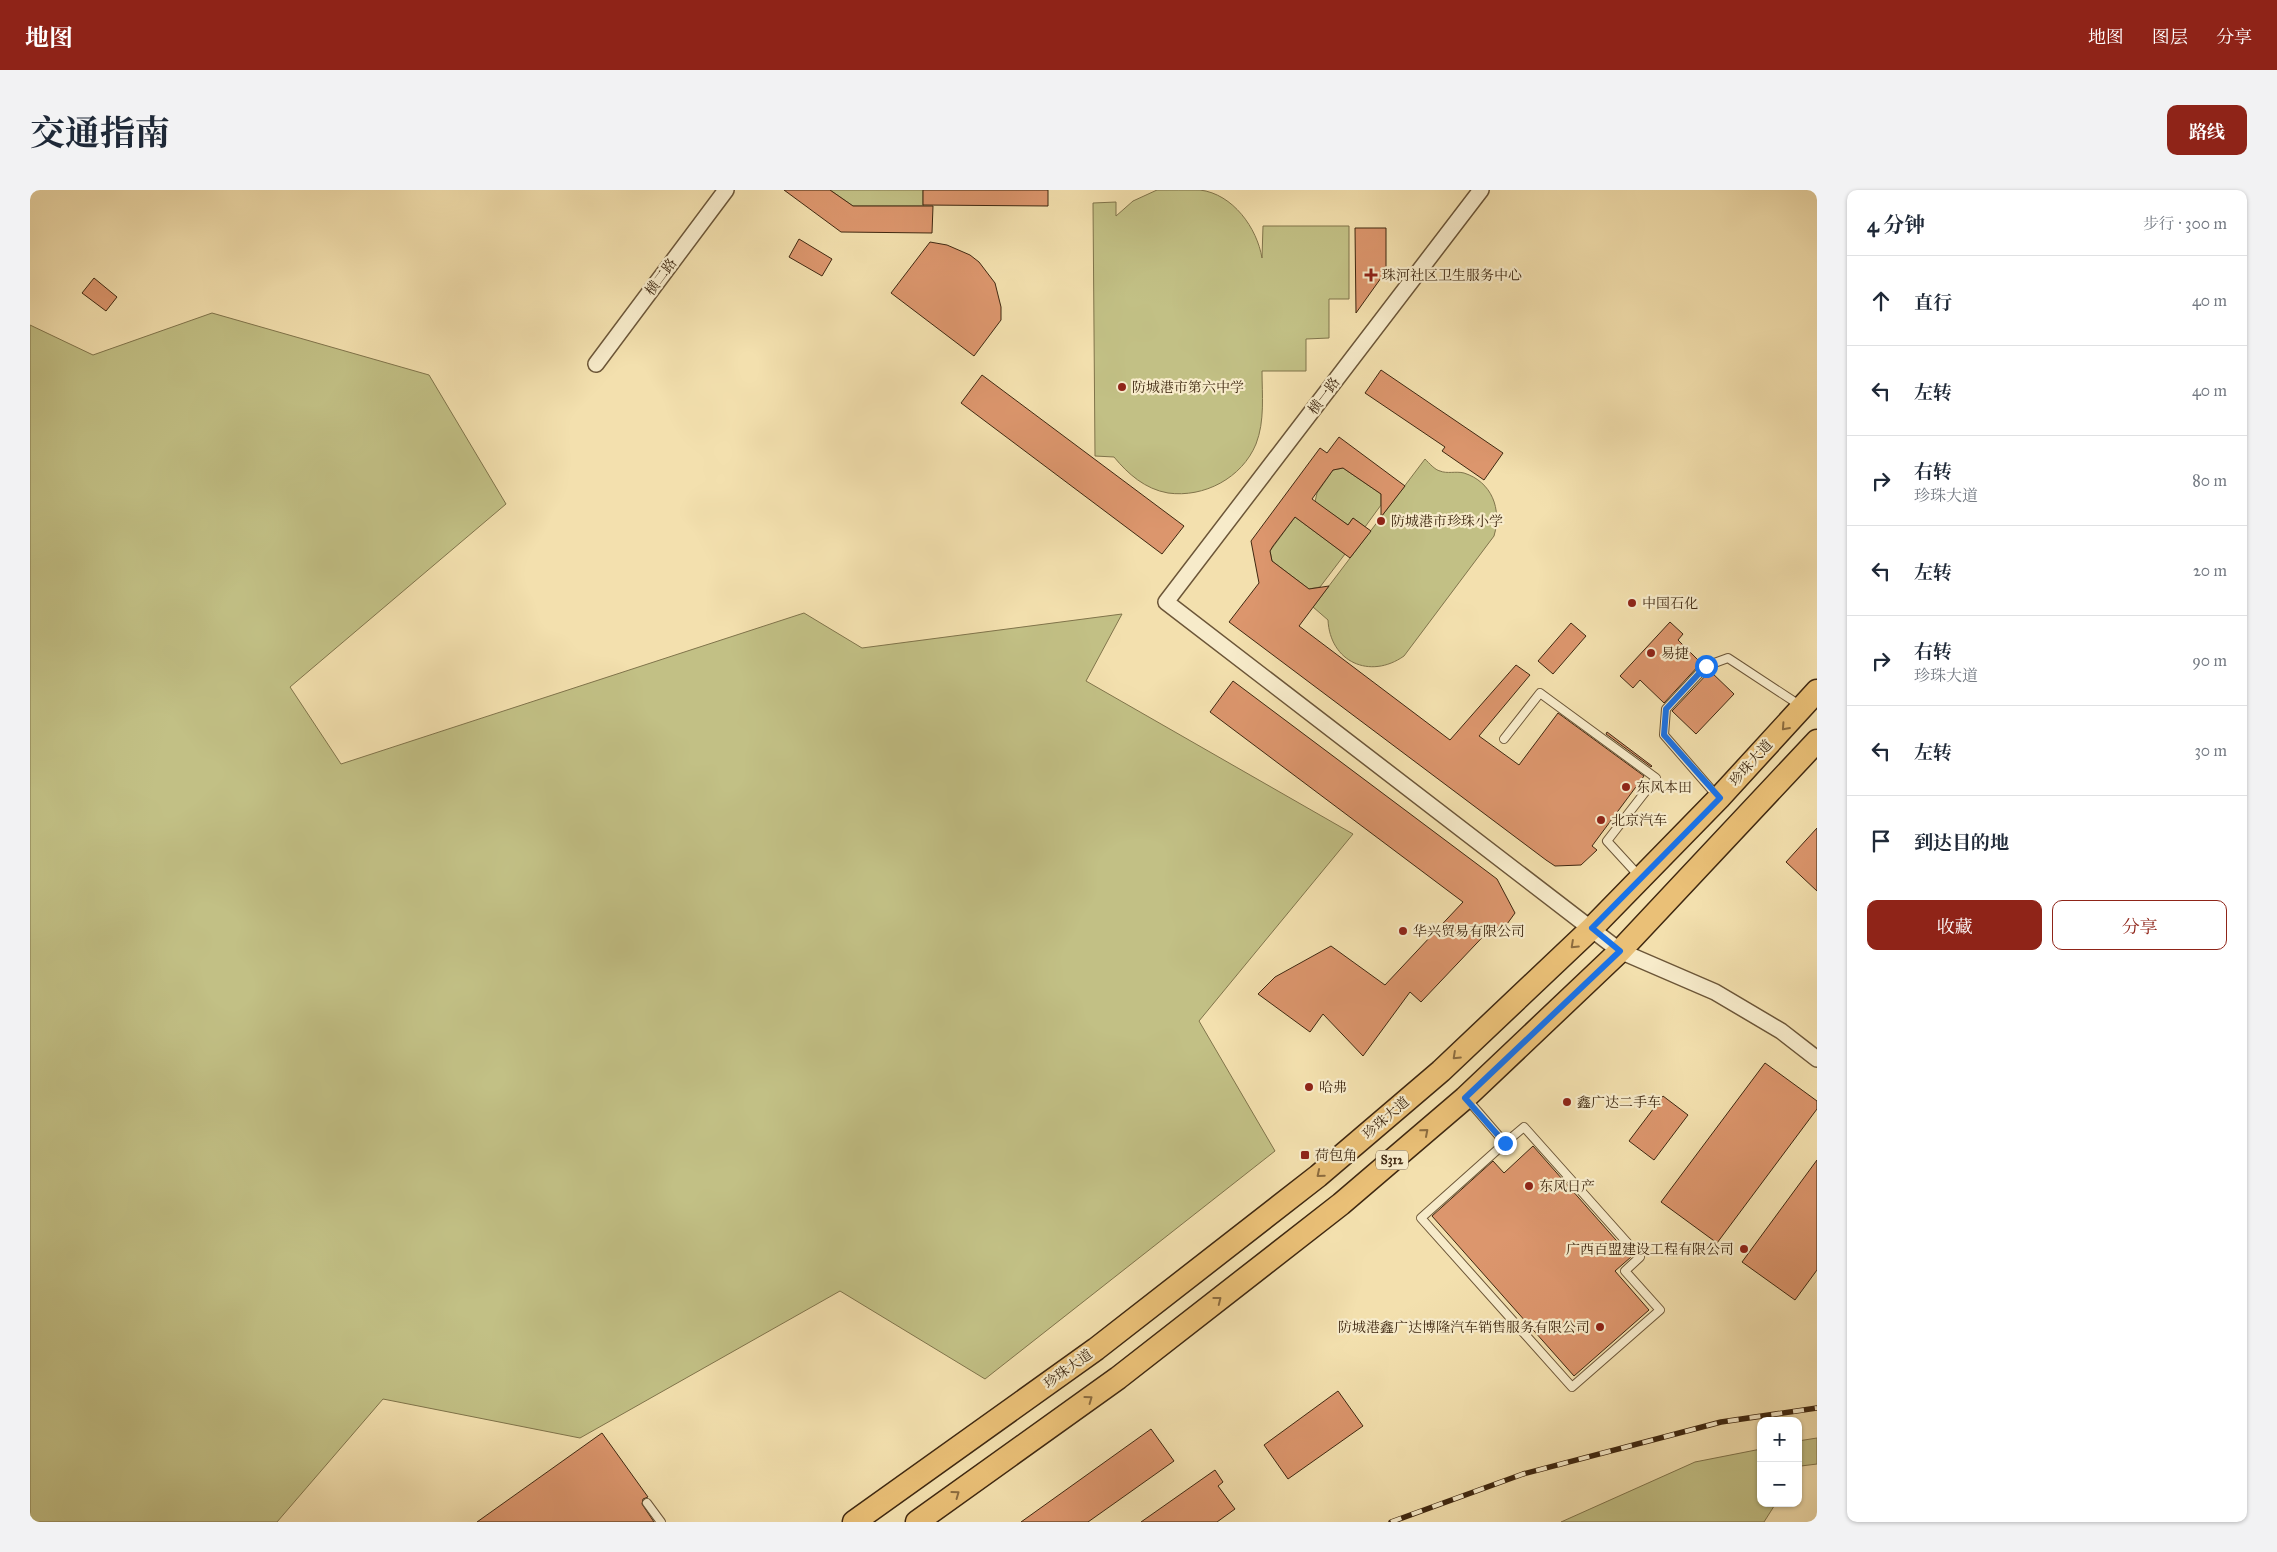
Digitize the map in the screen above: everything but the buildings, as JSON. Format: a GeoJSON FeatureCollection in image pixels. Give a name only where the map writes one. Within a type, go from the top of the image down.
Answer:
{"type":"FeatureCollection","features":[{"type":"Feature","properties":{"kind":"main road","name":"珍珠大道"},"geometry":{"type":"LineString","coordinates":[[854,1522],[1096,1350],[1318,1176],[1441,1071],[1592,928],[1720,798],[1817,691]]}},
{"type":"Feature","properties":{"kind":"main road","name":"S312"},"geometry":{"type":"LineString","coordinates":[[917,1522],[1118,1378],[1341,1204],[1465,1098],[1620,951],[1817,742]]}},
{"type":"Feature","properties":{"kind":"street","name":"横二路"},"geometry":{"type":"LineString","coordinates":[[596,364],[726,190]]}},
{"type":"Feature","properties":{"kind":"street","name":"横一路"},"geometry":{"type":"LineString","coordinates":[[1481,190],[1166,602],[1592,928]]}},
{"type":"Feature","properties":{"kind":"street"},"geometry":{"type":"LineString","coordinates":[[1592,928],[1620,951],[1715,992],[1781,1031],[1817,1059]]}},
{"type":"Feature","properties":{"kind":"lane"},"geometry":{"type":"LineString","coordinates":[[1720,798],[1664,735],[1666,709],[1706,666],[1728,658],[1802,708]]}},
{"type":"Feature","properties":{"kind":"lane"},"geometry":{"type":"LineString","coordinates":[[1504,739],[1540,694],[1656,778],[1607,841],[1641,878]]}},
{"type":"Feature","properties":{"kind":"lane"},"geometry":{"type":"LineString","coordinates":[[1465,1098],[1505,1143]]}},
{"type":"Feature","properties":{"kind":"lane"},"geometry":{"type":"LineString","coordinates":[[1524,1127],[1640,1257],[1625,1271],[1660,1310],[1572,1388],[1421,1218],[1505,1143],[1524,1127]]}},
{"type":"Feature","properties":{"kind":"lane"},"geometry":{"type":"LineString","coordinates":[[647,1503],[661,1522]]}},
{"type":"Feature","properties":{"kind":"shaded area"},"geometry":{"type":"Polygon","coordinates":[[[830,190],[923,190],[923,206],[853,206],[830,190]]]}},
{"type":"Feature","properties":{"kind":"shaded area"},"geometry":{"type":"Polygon","coordinates":[[[1157,190],[1200,190],[1223,198],[1242,214],[1249,224],[1255,235],[1262,258],[1263,226],[1349,226],[1349,299],[1329,299],[1329,338],[1306,339],[1306,371],[1262,371],[1261,426],[1256,444],[1250,456],[1231,476],[1220,483],[1208,489],[1182,494],[1160,491],[1144,484],[1131,475],[1114,457],[1095,456],[1093,203],[1116,202],[1116,216],[1133,201],[1157,190]]]}},
{"type":"Feature","properties":{"kind":"shaded area"},"geometry":{"type":"Polygon","coordinates":[[[212,313],[429,375],[506,504],[290,687],[341,764],[804,613],[862,648],[1122,614],[1086,681],[1353,834],[1199,1021],[1275,1151],[985,1379],[840,1291],[580,1438],[383,1399],[277,1522],[30,1522],[30,325],[93,355],[212,313]]]}},
{"type":"Feature","properties":{"kind":"shaded area"},"geometry":{"type":"Polygon","coordinates":[[[1425,459],[1438,470],[1464,473],[1482,483],[1488,490],[1495,507],[1497,516],[1494,536],[1404,656],[1391,663],[1378,666],[1354,663],[1336,647],[1330,635],[1328,620],[1313,607],[1425,459]]]}},
{"type":"Feature","properties":{"kind":"shaded area"},"geometry":{"type":"Polygon","coordinates":[[[1343,468],[1381,494],[1381,505],[1365,527],[1353,518],[1348,525],[1315,502],[1317,493],[1333,470],[1343,468]]]}},
{"type":"Feature","properties":{"kind":"shaded area"},"geometry":{"type":"Polygon","coordinates":[[[1295,517],[1345,554],[1320,587],[1309,589],[1272,561],[1270,551],[1295,517]]]}},
{"type":"Feature","properties":{"kind":"shaded area"},"geometry":{"type":"Polygon","coordinates":[[[1817,1438],[1817,1464],[1802,1466],[1802,1440],[1817,1438]]]}},
{"type":"Feature","properties":{"kind":"shaded area"},"geometry":{"type":"Polygon","coordinates":[[[1757,1450],[1757,1507],[1773,1507],[1764,1522],[1561,1522],[1695,1462],[1757,1450]]]}},
{"type":"Feature","properties":{"kind":"railway"},"geometry":{"type":"LineString","coordinates":[[1391,1522],[1523,1474],[1721,1422],[1817,1408]]}},
{"type":"Feature","properties":{"kind":"place","name":"珠河社区卫生服务中心"},"geometry":{"type":"Point","coordinates":[1371,275]}},
{"type":"Feature","properties":{"kind":"place","name":"防城港市第六中学"},"geometry":{"type":"Point","coordinates":[1122,387]}},
{"type":"Feature","properties":{"kind":"place","name":"防城港市珍珠小学"},"geometry":{"type":"Point","coordinates":[1381,521]}},
{"type":"Feature","properties":{"kind":"place","name":"中国石化"},"geometry":{"type":"Point","coordinates":[1632,603]}},
{"type":"Feature","properties":{"kind":"place","name":"易捷"},"geometry":{"type":"Point","coordinates":[1651,653]}},
{"type":"Feature","properties":{"kind":"place","name":"东风本田"},"geometry":{"type":"Point","coordinates":[1626,787]}},
{"type":"Feature","properties":{"kind":"place","name":"北京汽车"},"geometry":{"type":"Point","coordinates":[1601,820]}},
{"type":"Feature","properties":{"kind":"place","name":"华兴贸易有限公司"},"geometry":{"type":"Point","coordinates":[1403,931]}},
{"type":"Feature","properties":{"kind":"place","name":"哈弗"},"geometry":{"type":"Point","coordinates":[1309,1087]}},
{"type":"Feature","properties":{"kind":"place","name":"鑫广达二手车"},"geometry":{"type":"Point","coordinates":[1567,1102]}},
{"type":"Feature","properties":{"kind":"place","name":"荷包角"},"geometry":{"type":"Point","coordinates":[1305,1155]}},
{"type":"Feature","properties":{"kind":"place","name":"东风日产"},"geometry":{"type":"Point","coordinates":[1529,1186]}},
{"type":"Feature","properties":{"kind":"place","name":"广西百盟建设工程有限公司"},"geometry":{"type":"Point","coordinates":[1744,1249]}},
{"type":"Feature","properties":{"kind":"place","name":"防城港鑫广达博隆汽车销售服务有限公司"},"geometry":{"type":"Point","coordinates":[1600,1327]}},
{"type":"Feature","properties":{"kind":"route"},"geometry":{"type":"LineString","coordinates":[[1505,1143],[1465,1098],[1620,951],[1592,928],[1720,798],[1664,735],[1666,709],[1706,666]]}}]}
